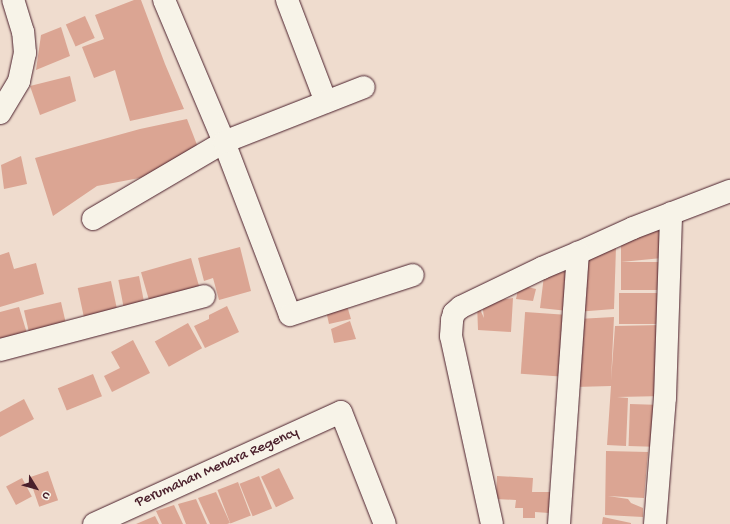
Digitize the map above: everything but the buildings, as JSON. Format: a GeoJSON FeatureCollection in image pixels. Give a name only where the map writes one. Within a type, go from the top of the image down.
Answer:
{"type":"FeatureCollection","features":[{"type":"Feature","properties":{"kind":"street"},"geometry":{"type":"LineString","coordinates":[[0,113],[19,80],[25,53],[23,32],[13,0]]}},
{"type":"Feature","properties":{"kind":"street"},"geometry":{"type":"LineString","coordinates":[[164,0],[224,142],[290,315],[412,275]]}},
{"type":"Feature","properties":{"kind":"street"},"geometry":{"type":"LineString","coordinates":[[287,0],[326,102]]}},
{"type":"Feature","properties":{"kind":"street"},"geometry":{"type":"LineString","coordinates":[[93,219],[224,142],[364,87]]}},
{"type":"Feature","properties":{"kind":"street"},"geometry":{"type":"LineString","coordinates":[[492,524],[451,336],[454,313],[461,307],[542,268],[578,254],[633,228],[730,191]]}},
{"type":"Feature","properties":{"kind":"street"},"geometry":{"type":"LineString","coordinates":[[655,524],[665,398],[671,213]]}},
{"type":"Feature","properties":{"kind":"street"},"geometry":{"type":"LineString","coordinates":[[559,524],[578,254]]}},
{"type":"Feature","properties":{"kind":"street"},"geometry":{"type":"LineString","coordinates":[[0,350],[204,296]]}},
{"type":"Feature","properties":{"kind":"street","name":"Perumahan Menara Regency"},"geometry":{"type":"LineString","coordinates":[[94,524],[341,412],[385,524]]}}]}
